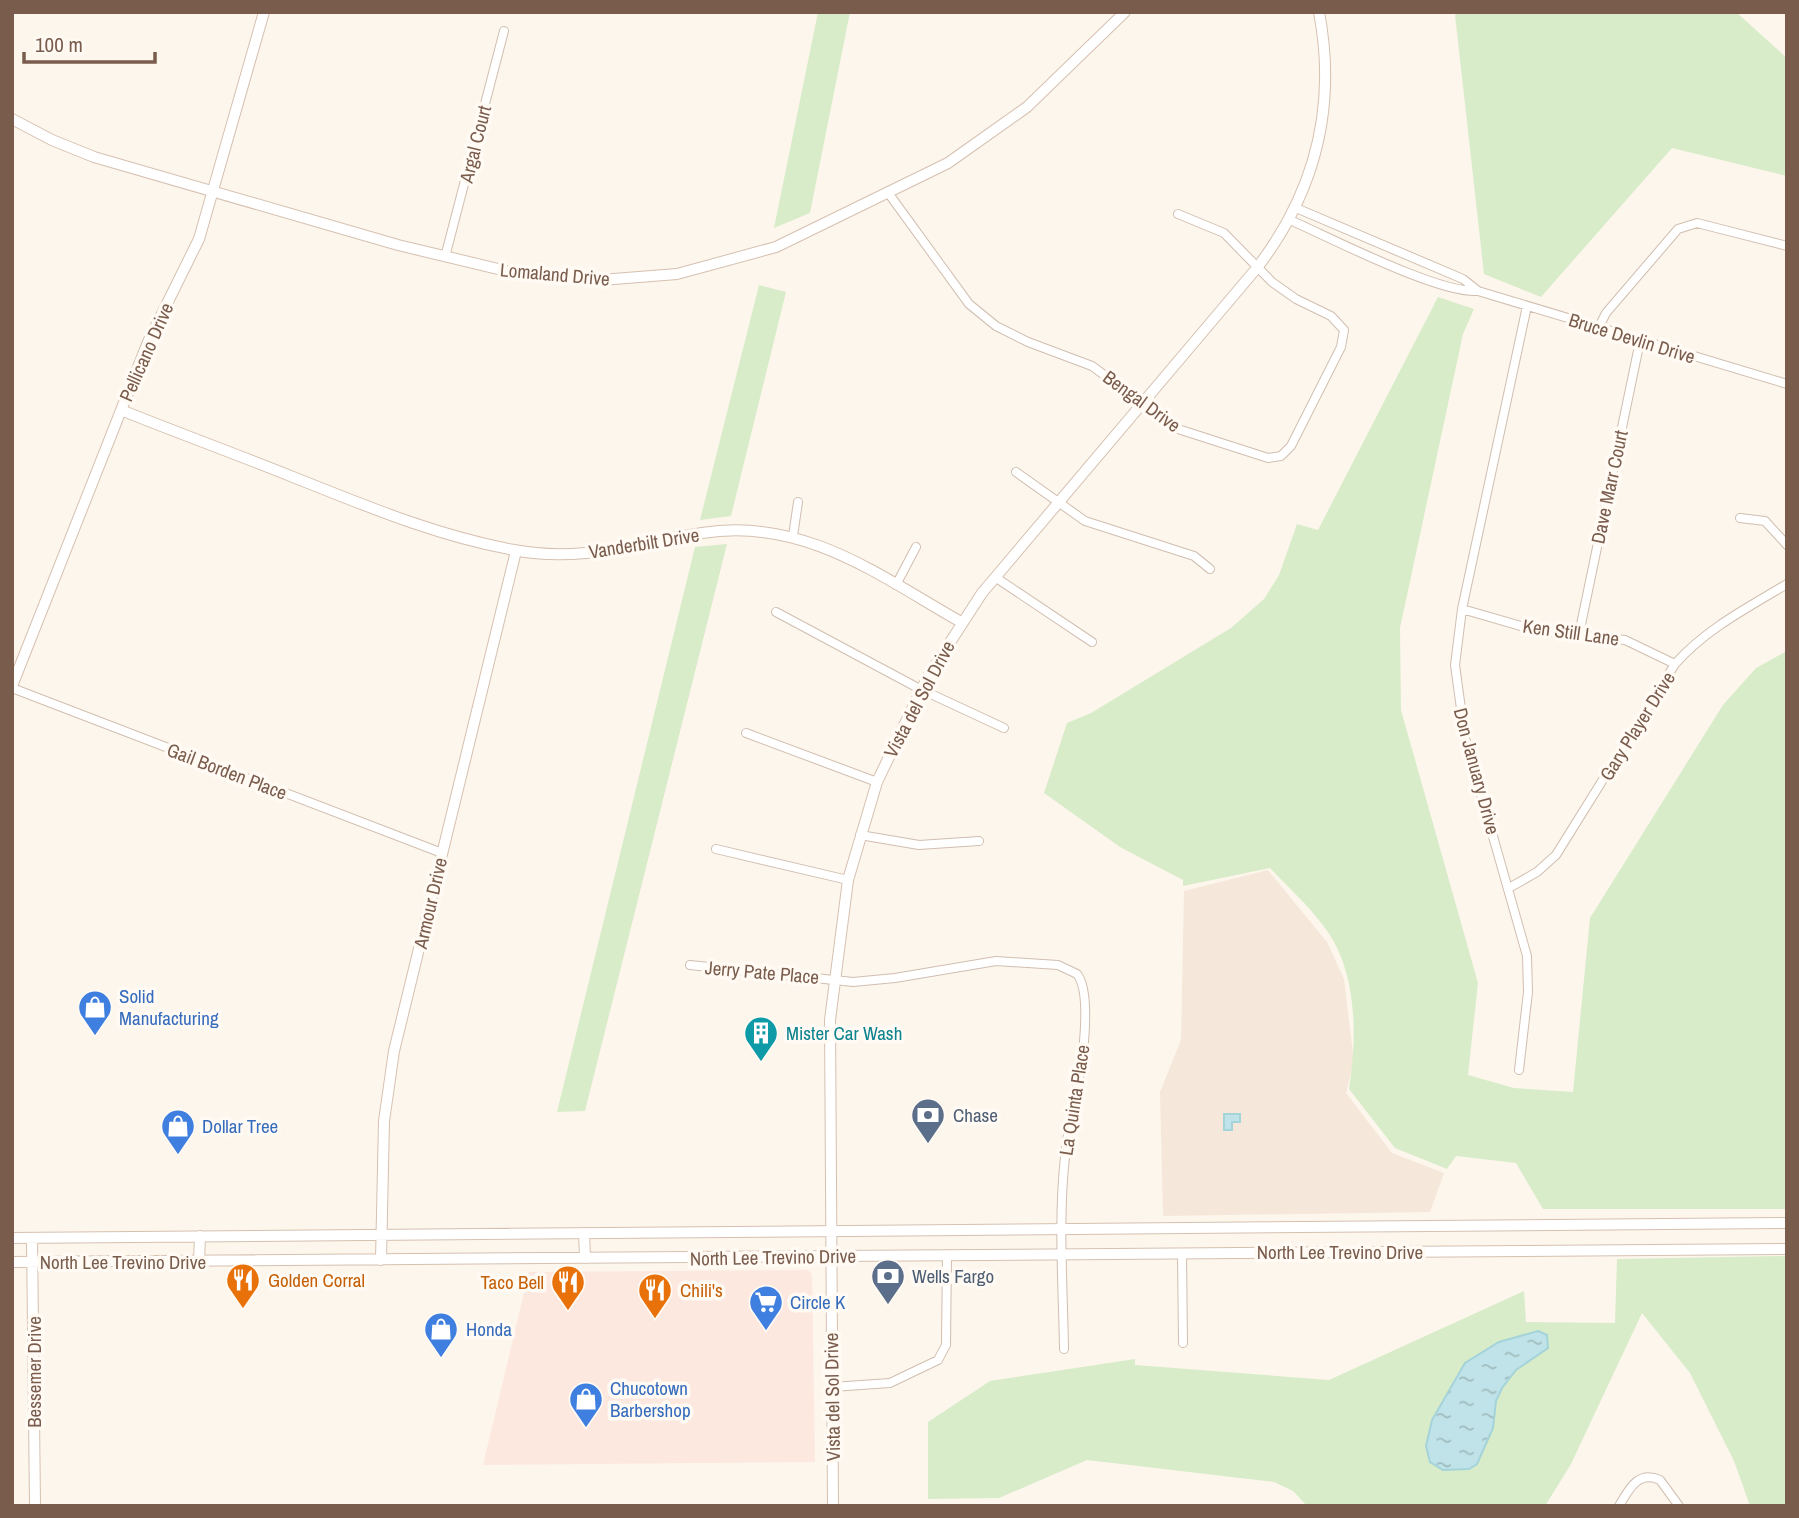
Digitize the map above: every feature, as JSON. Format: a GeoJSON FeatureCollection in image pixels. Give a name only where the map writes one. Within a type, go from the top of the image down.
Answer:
{"type":"FeatureCollection","features":[{"type":"Feature","properties":{"kind":"main road","name":"Pellicano Drive"},"geometry":{"type":"LineString","coordinates":[[12,687],[163,309],[191,259],[215,192],[264,12]]}},
{"type":"Feature","properties":{"kind":"main road","name":"Lomaland Drive"},"geometry":{"type":"LineString","coordinates":[[12,119],[79,152],[445,257],[514,273],[574,280],[677,274],[776,247],[958,158],[1008,122],[1048,88],[1125,12]]}},
{"type":"Feature","properties":{"kind":"main road","name":"Vista del Sol Drive"},"geometry":{"type":"LineString","coordinates":[[833,1506],[830,1020],[833,979],[848,880],[877,782],[920,689],[961,622],[1059,500],[1256,269],[1290,220],[1318,147],[1326,99],[1325,48],[1319,12]]}},
{"type":"Feature","properties":{"kind":"main road","name":"Vanderbilt Drive"},"geometry":{"type":"LineString","coordinates":[[121,410],[431,530],[516,551],[596,554],[718,532],[754,531],[793,536],[827,547],[961,622]]}},
{"type":"Feature","properties":{"kind":"main road","name":"Armour Drive"},"geometry":{"type":"LineString","coordinates":[[381,1260],[386,1096],[516,551]]}},
{"type":"Feature","properties":{"kind":"main road","name":"North Lee Trevino Drive"},"geometry":{"type":"LineString","coordinates":[[12,1238],[1787,1223]]}},
{"type":"Feature","properties":{"kind":"main road"},"geometry":{"type":"LineString","coordinates":[[584,1233],[585,1258]]}},
{"type":"Feature","properties":{"kind":"main road"},"geometry":{"type":"LineString","coordinates":[[199,1262],[200,1236]]}},
{"type":"Feature","properties":{"kind":"main road","name":"Bessemer Drive"},"geometry":{"type":"LineString","coordinates":[[32,1238],[35,1506]]}},
{"type":"Feature","properties":{"kind":"main road","name":"North Lee Trevino Drive"},"geometry":{"type":"LineString","coordinates":[[12,1262],[1787,1249]]}},
{"type":"Feature","properties":{"kind":"street","name":"Argal Court"},"geometry":{"type":"LineString","coordinates":[[445,257],[504,31]]}},
{"type":"Feature","properties":{"kind":"street","name":"Bengal Drive"},"geometry":{"type":"LineString","coordinates":[[889,194],[978,312],[1013,336],[1092,366],[1178,429],[1268,458],[1286,452],[1341,347],[1344,330],[1331,316],[1282,290],[1256,269],[1238,244],[1224,233],[1178,215]]}},
{"type":"Feature","properties":{"kind":"street","name":"Bruce Devlin Drive"},"geometry":{"type":"LineString","coordinates":[[1296,208],[1463,279],[1478,291],[1787,384]]}},
{"type":"Feature","properties":{"kind":"street","name":"Bruce Devlin Drive"},"geometry":{"type":"LineString","coordinates":[[1290,220],[1435,282],[1467,292],[1478,291]]}},
{"type":"Feature","properties":{"kind":"street"},"geometry":{"type":"LineString","coordinates":[[1599,327],[1606,313],[1678,229],[1686,225],[1697,223],[1787,246]]}},
{"type":"Feature","properties":{"kind":"street","name":"Don January Drive"},"geometry":{"type":"LineString","coordinates":[[1519,1070],[1529,977],[1527,956],[1465,738],[1455,666],[1462,610],[1527,306]]}},
{"type":"Feature","properties":{"kind":"street","name":"Dave Marr Court"},"geometry":{"type":"LineString","coordinates":[[1579,634],[1640,341]]}},
{"type":"Feature","properties":{"kind":"street"},"geometry":{"type":"LineString","coordinates":[[1016,472],[1085,521],[1194,556],[1210,569]]}},
{"type":"Feature","properties":{"kind":"street"},"geometry":{"type":"LineString","coordinates":[[793,536],[798,502]]}},
{"type":"Feature","properties":{"kind":"street"},"geometry":{"type":"LineString","coordinates":[[1740,518],[1765,521],[1787,545]]}},
{"type":"Feature","properties":{"kind":"street"},"geometry":{"type":"LineString","coordinates":[[896,584],[916,547]]}},
{"type":"Feature","properties":{"kind":"street"},"geometry":{"type":"LineString","coordinates":[[995,577],[1092,642]]}},
{"type":"Feature","properties":{"kind":"street","name":"Gary Player Drive"},"geometry":{"type":"LineString","coordinates":[[1509,888],[1537,872],[1556,855],[1675,664],[1707,633],[1787,584]]}},
{"type":"Feature","properties":{"kind":"street","name":"Ken Still Lane"},"geometry":{"type":"LineString","coordinates":[[1462,610],[1538,631],[1625,640],[1675,664]]}},
{"type":"Feature","properties":{"kind":"street"},"geometry":{"type":"LineString","coordinates":[[776,612],[920,689],[1004,729]]}},
{"type":"Feature","properties":{"kind":"street","name":"Gail Borden Place"},"geometry":{"type":"LineString","coordinates":[[12,687],[442,853]]}},
{"type":"Feature","properties":{"kind":"street"},"geometry":{"type":"LineString","coordinates":[[746,733],[877,782]]}},
{"type":"Feature","properties":{"kind":"street"},"geometry":{"type":"LineString","coordinates":[[860,835],[919,845],[979,841]]}},
{"type":"Feature","properties":{"kind":"street"},"geometry":{"type":"LineString","coordinates":[[716,849],[848,880]]}},
{"type":"Feature","properties":{"kind":"street","name":"La Quinta Place"},"geometry":{"type":"LineString","coordinates":[[833,979],[874,981],[983,962],[1020,961],[1058,965],[1077,974],[1083,998],[1085,1031],[1064,1161],[1064,1349]]}},
{"type":"Feature","properties":{"kind":"street","name":"Jerry Pate Place"},"geometry":{"type":"LineString","coordinates":[[690,965],[833,979]]}},
{"type":"Feature","properties":{"kind":"street"},"geometry":{"type":"LineString","coordinates":[[1182,1253],[1183,1343]]}},
{"type":"Feature","properties":{"kind":"street"},"geometry":{"type":"LineString","coordinates":[[832,1387],[890,1383],[938,1360],[946,1345],[947,1255]]}},
{"type":"Feature","properties":{"kind":"street"},"geometry":{"type":"LineString","coordinates":[[1619,1506],[1633,1483],[1646,1477],[1660,1480],[1679,1506]]}},
{"type":"Feature","properties":{"kind":"shaded area"},"geometry":{"type":"Polygon","coordinates":[[[1268,870],[1327,942],[1344,979],[1354,1061],[1346,1093],[1392,1153],[1444,1173],[1430,1212],[1163,1216],[1160,1092],[1181,1040],[1184,891],[1268,870]]]}},
{"type":"Feature","properties":{"kind":"shaded area"},"geometry":{"type":"Polygon","coordinates":[[[808,1270],[812,1274],[815,1462],[483,1465],[529,1272],[808,1270]]]}},
{"type":"Feature","properties":{"kind":"green space"},"geometry":{"type":"Polygon","coordinates":[[[818,12],[850,12],[810,213],[774,228],[818,12]]]}},
{"type":"Feature","properties":{"kind":"green space"},"geometry":{"type":"Polygon","coordinates":[[[1458,12],[1736,12],[1787,58],[1787,176],[1672,148],[1541,297],[1484,274],[1455,15],[1458,12]]]}},
{"type":"Feature","properties":{"kind":"green space"},"geometry":{"type":"Polygon","coordinates":[[[759,285],[786,292],[731,516],[700,520],[759,285]]]}},
{"type":"Feature","properties":{"kind":"green space"},"geometry":{"type":"Polygon","coordinates":[[[1438,297],[1474,309],[1463,334],[1400,628],[1401,710],[1478,983],[1468,1075],[1514,1088],[1573,1092],[1590,918],[1723,705],[1756,668],[1787,651],[1787,1209],[1543,1209],[1516,1163],[1456,1156],[1447,1169],[1395,1148],[1349,1089],[1354,1027],[1349,985],[1336,945],[1312,912],[1270,868],[1183,886],[1183,880],[1120,847],[1044,793],[1067,723],[1091,713],[1231,628],[1264,599],[1279,575],[1297,524],[1318,530],[1438,297]]]}},
{"type":"Feature","properties":{"kind":"green space"},"geometry":{"type":"Polygon","coordinates":[[[727,544],[585,1111],[557,1112],[695,547],[727,544]]]}},
{"type":"Feature","properties":{"kind":"green space"},"geometry":{"type":"Polygon","coordinates":[[[1787,1256],[1787,1506],[1750,1506],[1734,1461],[1690,1373],[1642,1313],[1571,1464],[1545,1506],[1307,1506],[1293,1491],[1274,1482],[1087,1460],[999,1498],[928,1499],[928,1422],[990,1381],[1135,1359],[1135,1365],[1329,1380],[1524,1291],[1526,1322],[1615,1323],[1617,1259],[1787,1256]]]}},
{"type":"Feature","properties":{"kind":"water"},"geometry":{"type":"Polygon","coordinates":[[[1224,1114],[1240,1114],[1240,1122],[1232,1122],[1232,1130],[1224,1130],[1224,1114]]]}},
{"type":"Feature","properties":{"kind":"water"},"geometry":{"type":"Polygon","coordinates":[[[1538,1331],[1547,1335],[1548,1348],[1516,1370],[1502,1388],[1496,1401],[1493,1428],[1477,1464],[1469,1469],[1443,1470],[1430,1462],[1426,1446],[1432,1420],[1465,1363],[1499,1342],[1538,1331]]]}},
{"type":"Feature","properties":{"kind":"place","name":"Solid Manufacturing"},"geometry":{"type":"Point","coordinates":[95,1037]}},
{"type":"Feature","properties":{"kind":"place","name":"Mister Car Wash"},"geometry":{"type":"Point","coordinates":[761,1063]}},
{"type":"Feature","properties":{"kind":"place","name":"Chase"},"geometry":{"type":"Point","coordinates":[928,1145]}},
{"type":"Feature","properties":{"kind":"place","name":"Dollar Tree"},"geometry":{"type":"Point","coordinates":[178,1156]}},
{"type":"Feature","properties":{"kind":"place","name":"Wells Fargo"},"geometry":{"type":"Point","coordinates":[888,1306]}},
{"type":"Feature","properties":{"kind":"place","name":"Golden Corral"},"geometry":{"type":"Point","coordinates":[243,1310]}},
{"type":"Feature","properties":{"kind":"place","name":"Taco Bell"},"geometry":{"type":"Point","coordinates":[568,1312]}},
{"type":"Feature","properties":{"kind":"place","name":"Chili's"},"geometry":{"type":"Point","coordinates":[655,1320]}},
{"type":"Feature","properties":{"kind":"place","name":"Circle K"},"geometry":{"type":"Point","coordinates":[766,1332]}},
{"type":"Feature","properties":{"kind":"place","name":"Honda"},"geometry":{"type":"Point","coordinates":[441,1359]}},
{"type":"Feature","properties":{"kind":"place","name":"Chucotown Barbershop"},"geometry":{"type":"Point","coordinates":[586,1429]}}]}
